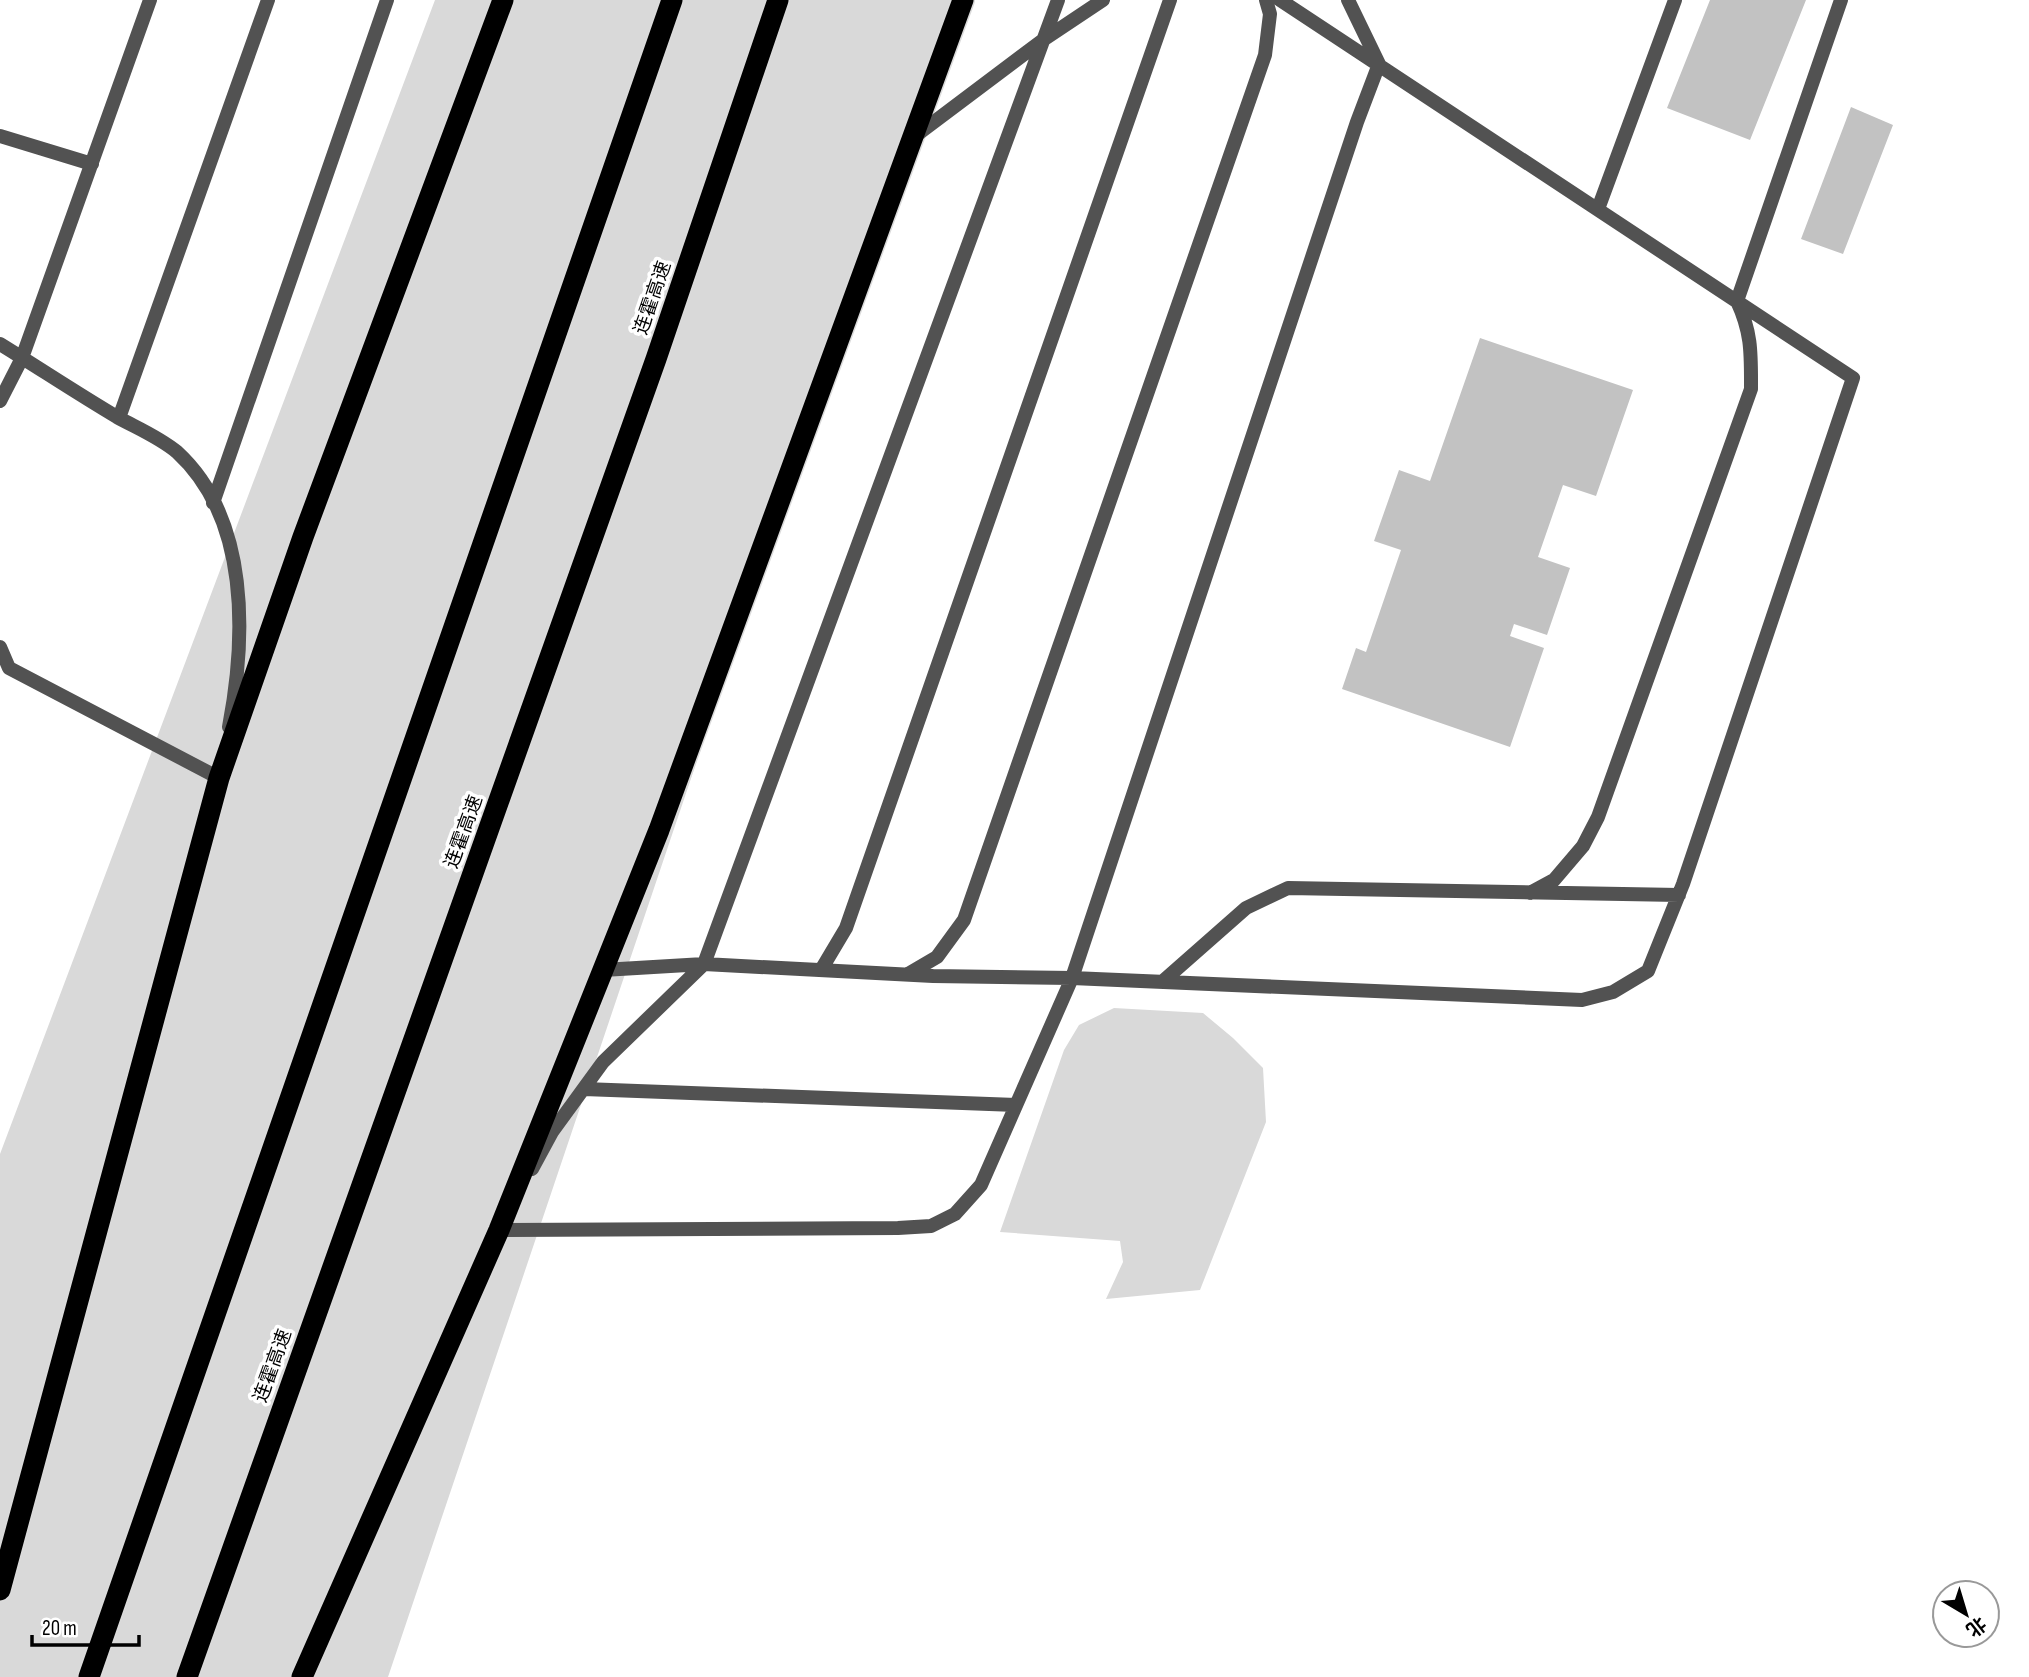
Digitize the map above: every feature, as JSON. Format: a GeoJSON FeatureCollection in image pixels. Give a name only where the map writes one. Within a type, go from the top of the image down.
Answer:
{"type":"FeatureCollection","features":[{"type":"Feature","properties":{"kind":"highway"},"geometry":{"type":"LineString","coordinates":[[0,1590],[219,778],[303,537],[503,0]]}},
{"type":"Feature","properties":{"kind":"highway"},"geometry":{"type":"LineString","coordinates":[[89,1677],[672,0]]}},
{"type":"Feature","properties":{"kind":"highway","name":"连霍高速"},"geometry":{"type":"LineString","coordinates":[[187,1677],[656,359],[778,0]]}},
{"type":"Feature","properties":{"kind":"highway"},"geometry":{"type":"LineString","coordinates":[[302,1677],[499,1230],[659,830],[963,0]]}},
{"type":"Feature","properties":{"kind":"lane"},"geometry":{"type":"LineString","coordinates":[[0,401],[22,358],[150,0]]}},
{"type":"Feature","properties":{"kind":"lane"},"geometry":{"type":"LineString","coordinates":[[119,418],[268,0]]}},
{"type":"Feature","properties":{"kind":"lane"},"geometry":{"type":"LineString","coordinates":[[213,503],[387,0]]}},
{"type":"Feature","properties":{"kind":"lane"},"geometry":{"type":"LineString","coordinates":[[1058,0],[704,964],[603,1062],[552,1132],[499,1230],[931,1226],[955,1214],[981,1185],[1072,978],[1357,122],[1379,64],[1348,0]]}},
{"type":"Feature","properties":{"kind":"lane"},"geometry":{"type":"LineString","coordinates":[[913,137],[1043,40],[1103,0]]}},
{"type":"Feature","properties":{"kind":"lane"},"geometry":{"type":"LineString","coordinates":[[821,970],[846,928],[1170,0]]}},
{"type":"Feature","properties":{"kind":"lane"},"geometry":{"type":"LineString","coordinates":[[907,975],[937,957],[964,920],[1265,55],[1270,15],[1266,0]]}},
{"type":"Feature","properties":{"kind":"lane"},"geometry":{"type":"LineString","coordinates":[[603,970],[704,964],[907,975],[1072,978],[1582,1000],[1613,992],[1648,971],[1679,895],[1853,377],[1280,0]]}},
{"type":"Feature","properties":{"kind":"lane"},"geometry":{"type":"LineString","coordinates":[[1598,209],[1675,0]]}},
{"type":"Feature","properties":{"kind":"lane"},"geometry":{"type":"LineString","coordinates":[[1530,892],[1554,880],[1583,846],[1598,817],[1751,389],[1748,324],[1737,301],[1841,0]]}},
{"type":"Feature","properties":{"kind":"lane"},"geometry":{"type":"LineString","coordinates":[[0,136],[92,164]]}},
{"type":"Feature","properties":{"kind":"lane"},"geometry":{"type":"LineString","coordinates":[[0,344],[176,452],[200,478],[213,503],[229,539],[238,582],[240,622],[230,721],[219,778],[5,667],[0,647]]}},
{"type":"Feature","properties":{"kind":"lane"},"geometry":{"type":"LineString","coordinates":[[1162,982],[1245,908],[1288,888],[1679,895]]}},
{"type":"Feature","properties":{"kind":"lane"},"geometry":{"type":"LineString","coordinates":[[584,1089],[1016,1105]]}},
{"type":"Feature","properties":{"kind":"shaded area"},"geometry":{"type":"Polygon","coordinates":[[[435,0],[956,0],[911,126],[388,1677],[0,1677],[0,1154],[435,0]]]}},
{"type":"Feature","properties":{"kind":"shaded area"},"geometry":{"type":"Polygon","coordinates":[[[1114,1008],[1203,1013],[1263,1068],[1266,1122],[1200,1290],[1106,1299],[1123,1262],[1120,1241],[1000,1232],[1064,1050],[1079,1025],[1114,1008]]]}},
{"type":"Feature","properties":{"kind":"building"},"geometry":{"type":"Polygon","coordinates":[[[1710,0],[1806,0],[1750,140],[1667,108],[1710,0]]]}},
{"type":"Feature","properties":{"kind":"building"},"geometry":{"type":"Polygon","coordinates":[[[1851,107],[1893,125],[1843,254],[1801,239],[1851,107]]]}},
{"type":"Feature","properties":{"kind":"building"},"geometry":{"type":"Polygon","coordinates":[[[1480,338],[1633,390],[1596,496],[1563,485],[1538,557],[1570,568],[1547,635],[1514,624],[1510,636],[1544,648],[1510,747],[1342,689],[1356,648],[1366,652],[1401,550],[1374,541],[1399,470],[1430,481],[1480,338]]]}}]}
